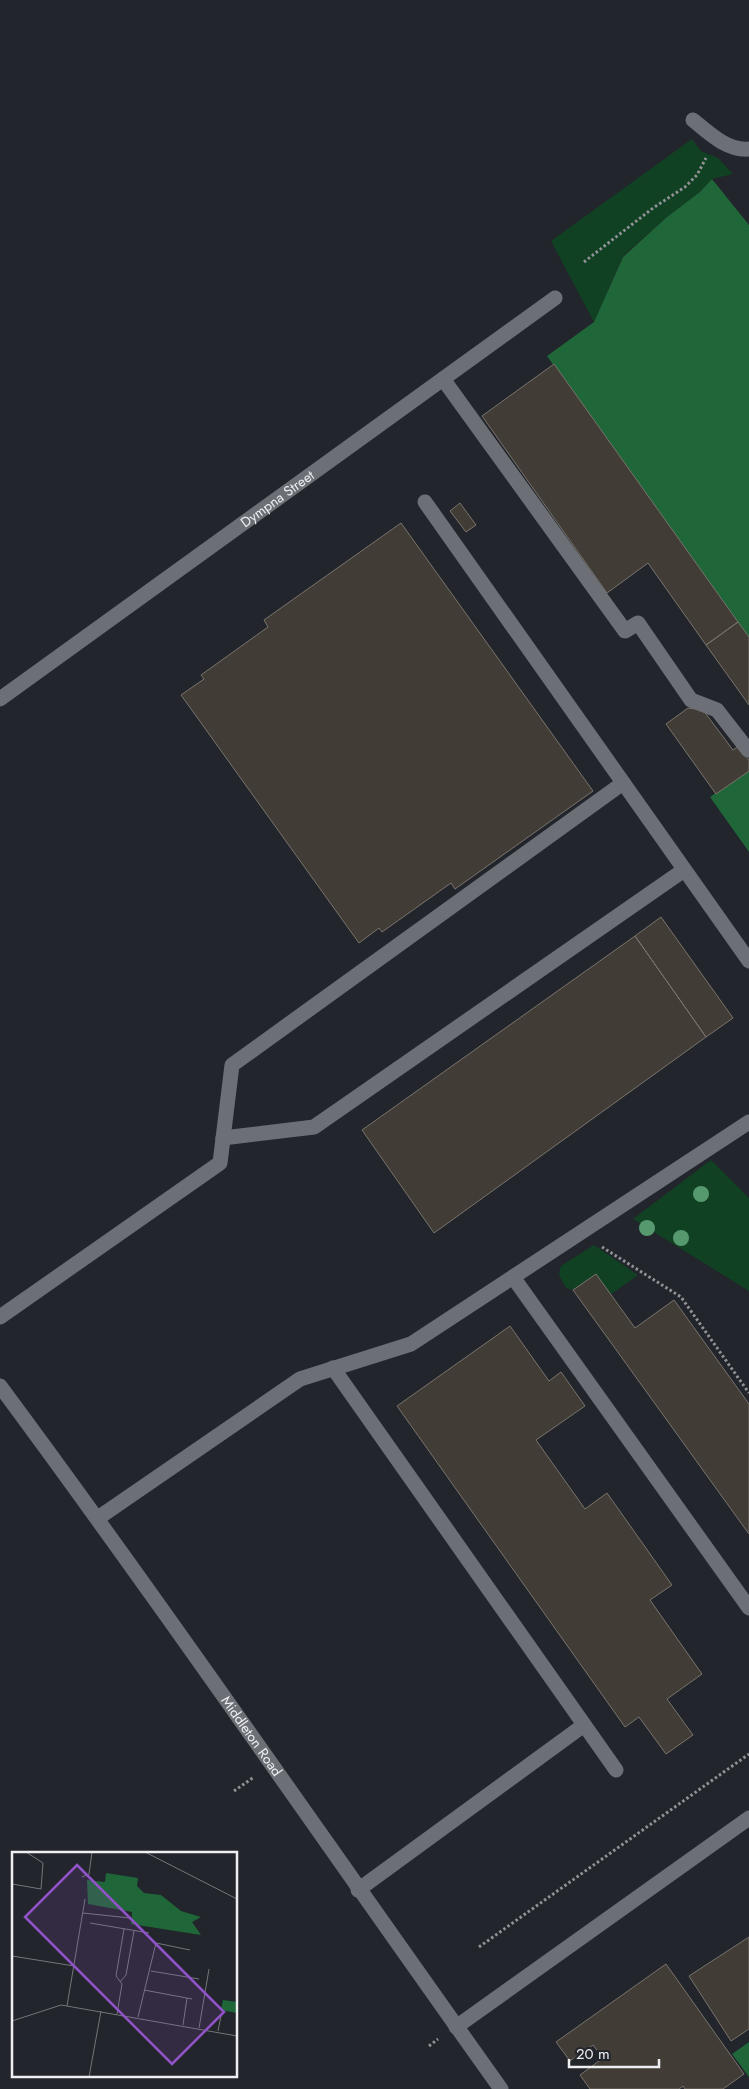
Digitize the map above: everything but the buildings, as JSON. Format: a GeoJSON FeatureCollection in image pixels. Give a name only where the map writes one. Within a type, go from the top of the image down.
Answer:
{"type":"FeatureCollection","features":[{"type":"Feature","properties":{"kind":"street"},"geometry":{"type":"LineString","coordinates":[[693,120],[730,146],[749,149]]}},
{"type":"Feature","properties":{"kind":"street","name":"Dympna Street"},"geometry":{"type":"LineString","coordinates":[[1,697],[555,298]]}},
{"type":"Feature","properties":{"kind":"street"},"geometry":{"type":"LineString","coordinates":[[443,379],[625,631],[638,622],[691,700],[717,710],[748,750]]}},
{"type":"Feature","properties":{"kind":"street"},"geometry":{"type":"LineString","coordinates":[[425,502],[749,961]]}},
{"type":"Feature","properties":{"kind":"street"},"geometry":{"type":"LineString","coordinates":[[0,1317],[220,1164],[232,1065],[623,783]]}},
{"type":"Feature","properties":{"kind":"street"},"geometry":{"type":"LineString","coordinates":[[223,1138],[314,1127],[684,870]]}},
{"type":"Feature","properties":{"kind":"street"},"geometry":{"type":"LineString","coordinates":[[98,1518],[300,1379],[411,1344],[749,1122]]}},
{"type":"Feature","properties":{"kind":"street"},"geometry":{"type":"LineString","coordinates":[[513,1277],[749,1608]]}},
{"type":"Feature","properties":{"kind":"street"},"geometry":{"type":"LineString","coordinates":[[333,1368],[616,1770]]}},
{"type":"Feature","properties":{"kind":"street","name":"Middleton Road"},"geometry":{"type":"LineString","coordinates":[[0,1386],[98,1518],[358,1890],[500,2089]]}},
{"type":"Feature","properties":{"kind":"street"},"geometry":{"type":"LineString","coordinates":[[358,1890],[584,1725]]}},
{"type":"Feature","properties":{"kind":"street"},"geometry":{"type":"LineString","coordinates":[[456,2027],[749,1818]]}},
{"type":"Feature","properties":{"kind":"path"},"geometry":{"type":"LineString","coordinates":[[584,262],[654,208],[685,187],[696,175],[702,163]]}},
{"type":"Feature","properties":{"kind":"path"},"geometry":{"type":"LineString","coordinates":[[600,1245],[681,1297],[749,1393]]}},
{"type":"Feature","properties":{"kind":"path"},"geometry":{"type":"LineString","coordinates":[[480,1947],[749,1754]]}},
{"type":"Feature","properties":{"kind":"path"},"geometry":{"type":"LineString","coordinates":[[234,1791],[254,1777]]}},
{"type":"Feature","properties":{"kind":"green space"},"geometry":{"type":"Polygon","coordinates":[[[692,139],[701,151],[718,158],[733,174],[712,179],[700,192],[667,217],[623,256],[594,322],[551,241],[692,139]]]}},
{"type":"Feature","properties":{"kind":"green space"},"geometry":{"type":"Polygon","coordinates":[[[712,179],[749,225],[749,647],[547,356],[594,322],[623,257],[667,217],[700,192],[712,179]]]}},
{"type":"Feature","properties":{"kind":"green space"},"geometry":{"type":"Polygon","coordinates":[[[749,769],[749,852],[710,797],[749,769]]]}},
{"type":"Feature","properties":{"kind":"green space"},"geometry":{"type":"Polygon","coordinates":[[[711,1160],[749,1198],[749,1291],[633,1219],[711,1160]]]}},
{"type":"Feature","properties":{"kind":"green space"},"geometry":{"type":"Polygon","coordinates":[[[594,1245],[638,1275],[610,1295],[596,1274],[573,1290],[566,1288],[559,1275],[561,1266],[594,1245]]]}},
{"type":"Feature","properties":{"kind":"green space"},"geometry":{"type":"Polygon","coordinates":[[[749,2042],[749,2077],[732,2054],[749,2042]]]}}]}
